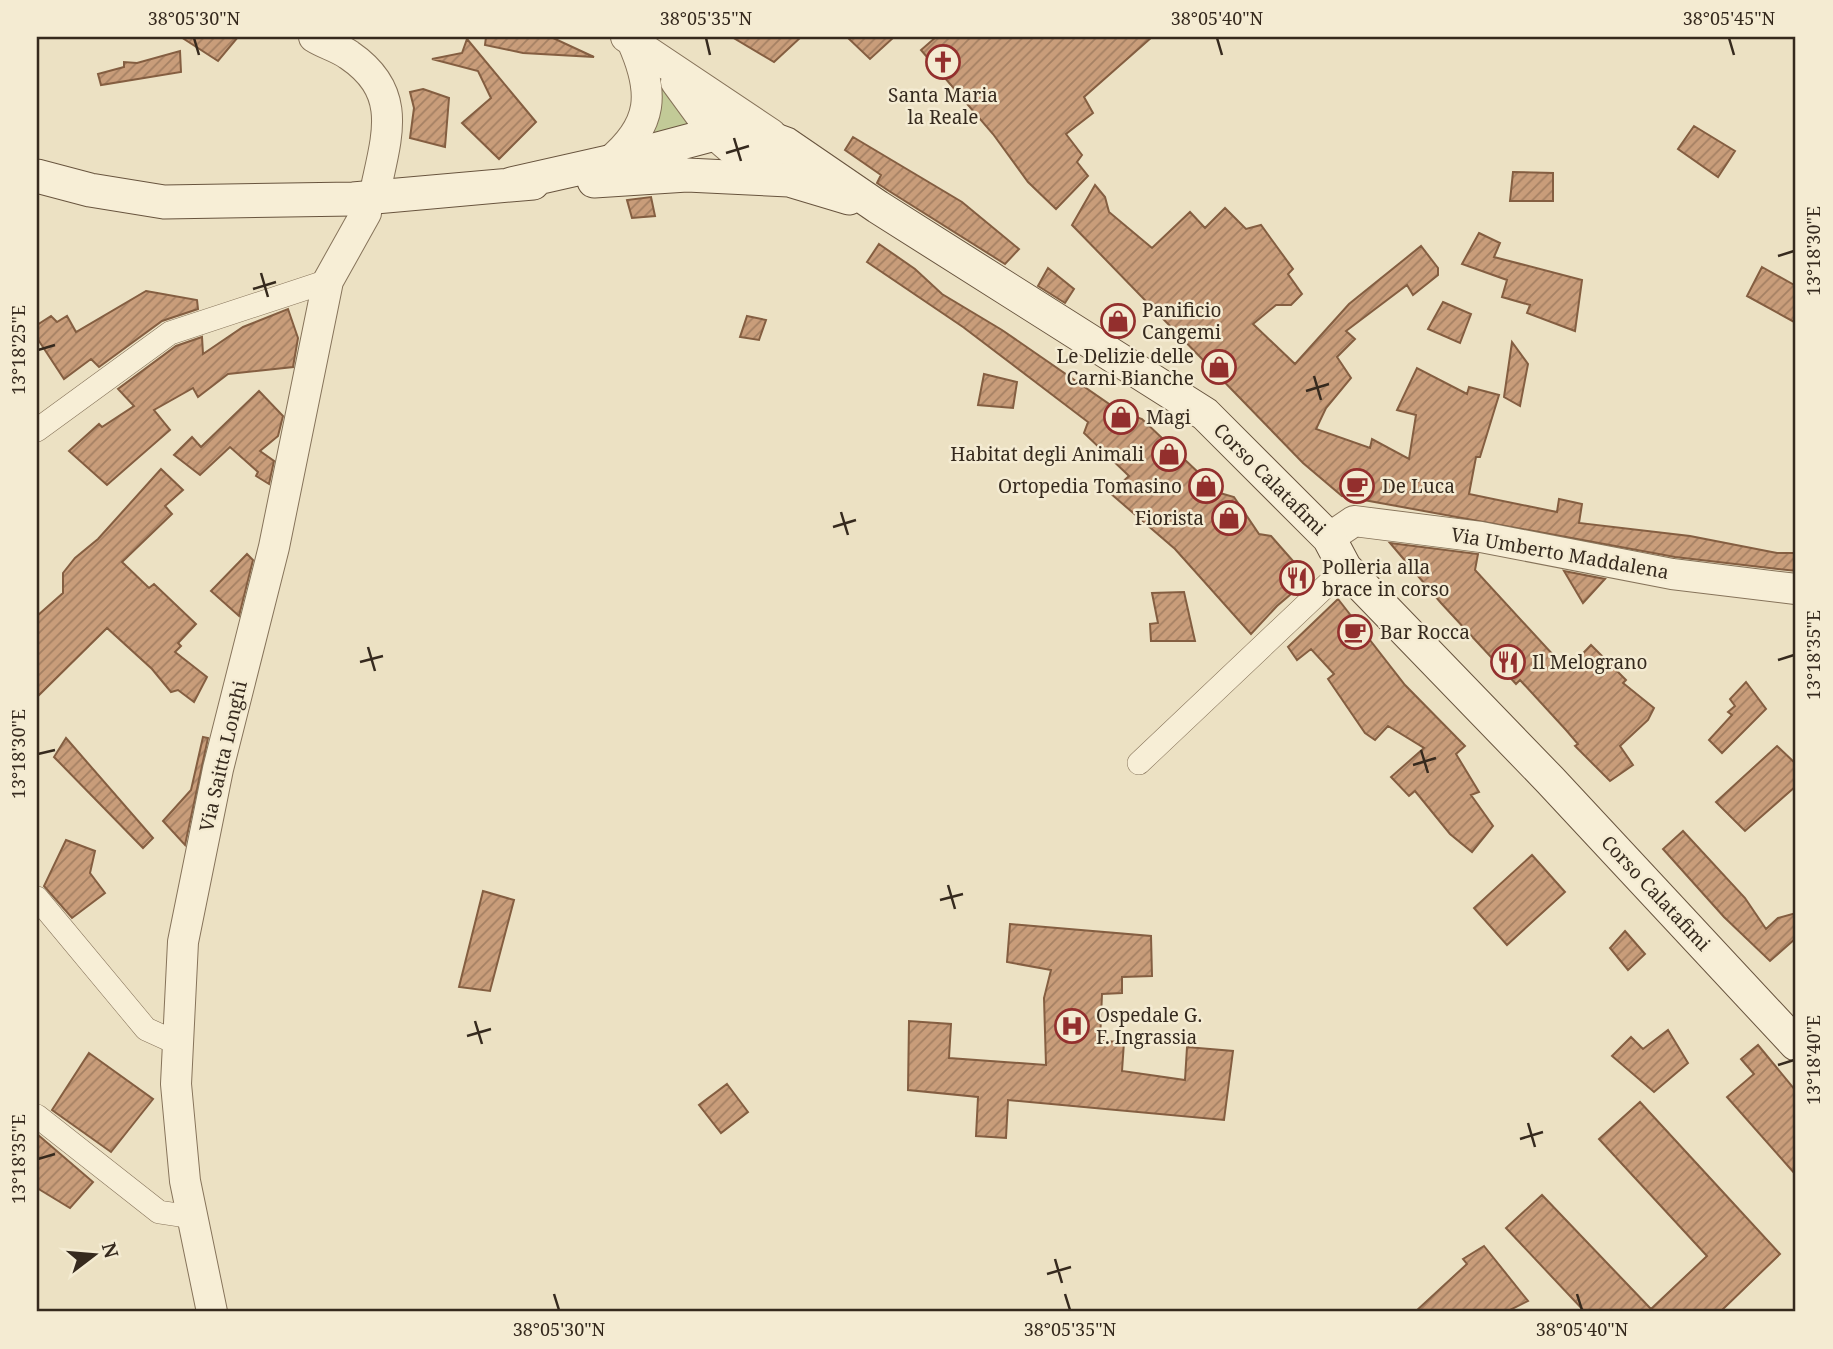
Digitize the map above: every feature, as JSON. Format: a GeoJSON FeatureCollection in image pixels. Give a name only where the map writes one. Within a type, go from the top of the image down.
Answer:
{"type":"FeatureCollection","features":[{"type":"Feature","properties":{"kind":"main road"},"geometry":{"type":"LineString","coordinates":[[511,184],[609,162],[733,129],[751,131],[786,144],[878,207]]}},
{"type":"Feature","properties":{"kind":"main road"},"geometry":{"type":"LineString","coordinates":[[37,176],[90,190],[164,202],[262,203],[687,174],[789,180],[878,207]]}},
{"type":"Feature","properties":{"kind":"main road","name":"Corso Calatafimi"},"geometry":{"type":"LineString","coordinates":[[878,207],[1205,414],[1329,538],[1345,568],[1550,780],[1796,1044]]}},
{"type":"Feature","properties":{"kind":"street"},"geometry":{"type":"LineString","coordinates":[[314,37],[346,53],[373,74],[389,109],[387,141],[377,183]]}},
{"type":"Feature","properties":{"kind":"street"},"geometry":{"type":"LineString","coordinates":[[629,39],[786,144]]}},
{"type":"Feature","properties":{"kind":"street"},"geometry":{"type":"LineString","coordinates":[[609,162],[641,128],[647,104],[647,83],[629,39]]}},
{"type":"Feature","properties":{"kind":"street"},"geometry":{"type":"LineString","coordinates":[[658,60],[714,134],[734,152],[789,180]]}},
{"type":"Feature","properties":{"kind":"street"},"geometry":{"type":"LineString","coordinates":[[687,174],[704,153],[714,134],[715,110],[708,94]]}},
{"type":"Feature","properties":{"kind":"street","name":"Via Saitta Longhi"},"geometry":{"type":"LineString","coordinates":[[212,1312],[185,1181],[176,1084],[183,942],[218,769],[274,547],[328,281],[366,213]]}},
{"type":"Feature","properties":{"kind":"street"},"geometry":{"type":"LineString","coordinates":[[37,430],[170,333],[328,281]]}},
{"type":"Feature","properties":{"kind":"street","name":"Via Umberto Maddalena"},"geometry":{"type":"LineString","coordinates":[[1329,538],[1354,521],[1481,537],[1672,574],[1796,589]]}},
{"type":"Feature","properties":{"kind":"street"},"geometry":{"type":"LineString","coordinates":[[1139,763],[1345,568]]}},
{"type":"Feature","properties":{"kind":"street"},"geometry":{"type":"LineString","coordinates":[[37,898],[146,1029],[179,1044]]}},
{"type":"Feature","properties":{"kind":"street"},"geometry":{"type":"LineString","coordinates":[[37,1116],[159,1212],[192,1217]]}},
{"type":"Feature","properties":{"kind":"green space"},"geometry":{"type":"Polygon","coordinates":[[[663,88],[692,123],[646,136],[657,91],[663,88]]]}},
{"type":"Feature","properties":{"kind":"building"},"geometry":{"type":"Polygon","coordinates":[[[181,37],[238,37],[218,61],[181,37]]]}},
{"type":"Feature","properties":{"kind":"building"},"geometry":{"type":"Polygon","coordinates":[[[486,37],[551,37],[594,57],[523,53],[485,45],[486,37]]]}},
{"type":"Feature","properties":{"kind":"building"},"geometry":{"type":"Polygon","coordinates":[[[732,37],[801,37],[774,62],[732,37]]]}},
{"type":"Feature","properties":{"kind":"building"},"geometry":{"type":"Polygon","coordinates":[[[847,37],[894,37],[870,59],[847,37]]]}},
{"type":"Feature","properties":{"kind":"building"},"geometry":{"type":"Polygon","coordinates":[[[936,37],[1152,37],[1084,97],[1093,113],[1066,134],[1082,155],[1077,162],[1088,176],[1056,209],[1028,182],[993,134],[921,50],[936,37]]]}},
{"type":"Feature","properties":{"kind":"building"},"geometry":{"type":"Polygon","coordinates":[[[467,39],[536,122],[499,159],[462,123],[491,98],[478,71],[432,59],[462,53],[467,39]]]}},
{"type":"Feature","properties":{"kind":"building"},"geometry":{"type":"Polygon","coordinates":[[[180,51],[181,72],[101,85],[98,74],[124,67],[124,62],[137,63],[180,51]]]}},
{"type":"Feature","properties":{"kind":"building"},"geometry":{"type":"Polygon","coordinates":[[[423,89],[449,98],[445,147],[410,138],[414,108],[410,92],[423,89]]]}},
{"type":"Feature","properties":{"kind":"building"},"geometry":{"type":"Polygon","coordinates":[[[1694,126],[1735,151],[1718,177],[1678,149],[1694,126]]]}},
{"type":"Feature","properties":{"kind":"building"},"geometry":{"type":"Polygon","coordinates":[[[853,137],[962,202],[1019,249],[1005,264],[877,183],[881,175],[845,150],[853,137]]]}},
{"type":"Feature","properties":{"kind":"building"},"geometry":{"type":"Polygon","coordinates":[[[1513,172],[1553,173],[1553,201],[1510,201],[1513,172]]]}},
{"type":"Feature","properties":{"kind":"building"},"geometry":{"type":"Polygon","coordinates":[[[1095,185],[1105,197],[1109,212],[1152,248],[1190,212],[1205,228],[1225,208],[1246,229],[1261,225],[1293,269],[1288,274],[1302,294],[1291,305],[1276,305],[1253,324],[1295,364],[1349,304],[1421,246],[1438,268],[1438,275],[1413,295],[1407,285],[1346,331],[1355,339],[1337,357],[1351,378],[1326,408],[1316,429],[1370,448],[1372,439],[1409,459],[1416,415],[1397,410],[1417,368],[1467,394],[1469,387],[1499,395],[1480,457],[1476,457],[1469,494],[1557,512],[1559,499],[1582,504],[1579,523],[1690,536],[1777,553],[1796,553],[1796,571],[1675,557],[1342,496],[1303,463],[1072,225],[1095,185]]]}},
{"type":"Feature","properties":{"kind":"building"},"geometry":{"type":"Polygon","coordinates":[[[651,197],[655,216],[632,218],[627,200],[651,197]]]}},
{"type":"Feature","properties":{"kind":"building"},"geometry":{"type":"Polygon","coordinates":[[[1479,233],[1500,243],[1494,257],[1582,280],[1575,331],[1527,313],[1530,305],[1502,297],[1507,280],[1462,264],[1479,233]]]}},
{"type":"Feature","properties":{"kind":"building"},"geometry":{"type":"Polygon","coordinates":[[[879,244],[915,269],[942,294],[1002,330],[1118,410],[1142,419],[1220,493],[1234,497],[1259,534],[1271,536],[1300,569],[1311,577],[1277,606],[1251,634],[1175,549],[1110,493],[1129,476],[1084,433],[1088,422],[963,327],[867,262],[879,244]]]}},
{"type":"Feature","properties":{"kind":"building"},"geometry":{"type":"Polygon","coordinates":[[[1762,267],[1796,286],[1796,323],[1747,296],[1762,267]]]}},
{"type":"Feature","properties":{"kind":"building"},"geometry":{"type":"Polygon","coordinates":[[[1048,268],[1074,289],[1065,303],[1038,286],[1048,268]]]}},
{"type":"Feature","properties":{"kind":"building"},"geometry":{"type":"Polygon","coordinates":[[[146,291],[197,300],[198,309],[162,321],[99,367],[91,359],[64,379],[37,338],[37,325],[51,316],[57,322],[67,316],[76,332],[146,291]]]}},
{"type":"Feature","properties":{"kind":"building"},"geometry":{"type":"Polygon","coordinates":[[[1443,302],[1471,314],[1460,343],[1428,329],[1443,302]]]}},
{"type":"Feature","properties":{"kind":"building"},"geometry":{"type":"Polygon","coordinates":[[[288,309],[298,338],[293,367],[228,374],[198,397],[193,388],[154,410],[170,430],[107,485],[69,451],[99,424],[102,427],[134,406],[118,389],[176,346],[202,337],[203,354],[243,327],[288,309]]]}},
{"type":"Feature","properties":{"kind":"building"},"geometry":{"type":"Polygon","coordinates":[[[747,316],[766,320],[759,340],[740,337],[747,316]]]}},
{"type":"Feature","properties":{"kind":"building"},"geometry":{"type":"Polygon","coordinates":[[[1512,342],[1528,364],[1520,406],[1504,397],[1512,342]]]}},
{"type":"Feature","properties":{"kind":"building"},"geometry":{"type":"Polygon","coordinates":[[[984,374],[1017,382],[1013,408],[978,405],[984,374]]]}},
{"type":"Feature","properties":{"kind":"building"},"geometry":{"type":"Polygon","coordinates":[[[259,391],[283,416],[278,436],[260,451],[274,461],[269,484],[256,476],[258,472],[230,447],[200,475],[174,455],[192,437],[201,447],[259,391]]]}},
{"type":"Feature","properties":{"kind":"building"},"geometry":{"type":"Polygon","coordinates":[[[161,469],[183,490],[165,506],[172,514],[122,562],[149,588],[154,584],[196,624],[178,643],[181,646],[175,652],[207,677],[194,702],[178,690],[171,692],[152,669],[107,628],[37,697],[37,616],[63,593],[63,573],[75,558],[98,539],[161,469]]]}},
{"type":"Feature","properties":{"kind":"building"},"geometry":{"type":"Polygon","coordinates":[[[1390,543],[1478,554],[1475,570],[1567,670],[1591,645],[1626,680],[1623,683],[1654,708],[1648,720],[1620,746],[1633,765],[1610,781],[1575,746],[1578,744],[1520,680],[1516,684],[1441,603],[1390,543]]]}},
{"type":"Feature","properties":{"kind":"building"},"geometry":{"type":"Polygon","coordinates":[[[247,554],[253,560],[239,616],[211,591],[247,554]]]}},
{"type":"Feature","properties":{"kind":"building"},"geometry":{"type":"Polygon","coordinates":[[[1564,571],[1605,579],[1583,603],[1564,571]]]}},
{"type":"Feature","properties":{"kind":"building"},"geometry":{"type":"Polygon","coordinates":[[[1184,592],[1195,641],[1151,641],[1150,624],[1158,623],[1152,593],[1184,592]]]}},
{"type":"Feature","properties":{"kind":"building"},"geometry":{"type":"Polygon","coordinates":[[[1338,599],[1405,685],[1465,746],[1456,754],[1479,792],[1471,795],[1493,826],[1472,852],[1450,834],[1415,791],[1409,796],[1391,777],[1424,748],[1388,726],[1375,740],[1365,733],[1328,679],[1334,674],[1311,649],[1297,660],[1288,647],[1338,599]]]}},
{"type":"Feature","properties":{"kind":"building"},"geometry":{"type":"Polygon","coordinates":[[[1746,682],[1766,709],[1722,753],[1709,740],[1732,715],[1728,712],[1735,706],[1730,699],[1746,682]]]}},
{"type":"Feature","properties":{"kind":"building"},"geometry":{"type":"Polygon","coordinates":[[[203,737],[208,738],[185,845],[163,821],[191,790],[203,737]]]}},
{"type":"Feature","properties":{"kind":"building"},"geometry":{"type":"Polygon","coordinates":[[[66,738],[153,838],[143,848],[54,757],[66,738]]]}},
{"type":"Feature","properties":{"kind":"building"},"geometry":{"type":"Polygon","coordinates":[[[1777,746],[1796,764],[1796,786],[1745,831],[1716,802],[1777,746]]]}},
{"type":"Feature","properties":{"kind":"building"},"geometry":{"type":"Polygon","coordinates":[[[1683,831],[1745,898],[1766,929],[1778,918],[1796,913],[1796,938],[1770,961],[1724,917],[1663,849],[1683,831]]]}},
{"type":"Feature","properties":{"kind":"building"},"geometry":{"type":"Polygon","coordinates":[[[66,840],[95,851],[90,873],[105,893],[72,918],[44,886],[66,840]]]}},
{"type":"Feature","properties":{"kind":"building"},"geometry":{"type":"Polygon","coordinates":[[[1532,855],[1565,892],[1507,945],[1474,908],[1532,855]]]}},
{"type":"Feature","properties":{"kind":"building"},"geometry":{"type":"Polygon","coordinates":[[[483,891],[514,900],[490,991],[459,987],[483,891]]]}},
{"type":"Feature","properties":{"kind":"building"},"geometry":{"type":"Polygon","coordinates":[[[1010,924],[1151,936],[1152,976],[1122,977],[1122,993],[1102,994],[1100,1041],[1124,1042],[1122,1071],[1185,1080],[1187,1047],[1233,1051],[1224,1120],[1008,1100],[1006,1138],[976,1136],[978,1097],[908,1090],[909,1021],[951,1024],[949,1058],[1046,1065],[1044,998],[1051,970],[1007,962],[1010,924]]]}},
{"type":"Feature","properties":{"kind":"building"},"geometry":{"type":"Polygon","coordinates":[[[1625,931],[1645,954],[1628,970],[1610,948],[1625,931]]]}},
{"type":"Feature","properties":{"kind":"building"},"geometry":{"type":"Polygon","coordinates":[[[1668,1030],[1688,1063],[1654,1092],[1612,1056],[1631,1037],[1643,1049],[1668,1030]]]}},
{"type":"Feature","properties":{"kind":"building"},"geometry":{"type":"Polygon","coordinates":[[[1758,1045],[1796,1091],[1796,1175],[1727,1097],[1754,1074],[1741,1059],[1758,1045]]]}},
{"type":"Feature","properties":{"kind":"building"},"geometry":{"type":"Polygon","coordinates":[[[89,1053],[153,1099],[111,1152],[52,1110],[89,1053]]]}},
{"type":"Feature","properties":{"kind":"building"},"geometry":{"type":"Polygon","coordinates":[[[727,1084],[748,1112],[721,1133],[699,1105],[727,1084]]]}},
{"type":"Feature","properties":{"kind":"building"},"geometry":{"type":"Polygon","coordinates":[[[1640,1102],[1780,1254],[1720,1312],[1585,1312],[1506,1228],[1542,1195],[1651,1309],[1707,1256],[1599,1139],[1640,1102]]]}},
{"type":"Feature","properties":{"kind":"building"},"geometry":{"type":"Polygon","coordinates":[[[37,1134],[93,1182],[70,1208],[37,1188],[37,1134]]]}},
{"type":"Feature","properties":{"kind":"building"},"geometry":{"type":"Polygon","coordinates":[[[1484,1246],[1528,1301],[1506,1312],[1415,1312],[1467,1264],[1463,1259],[1484,1246]]]}},
{"type":"Feature","properties":{"kind":"place","name":"Santa Maria la Reale"},"geometry":{"type":"Point","coordinates":[943,62]}},
{"type":"Feature","properties":{"kind":"place","name":"Panificio Cangemi"},"geometry":{"type":"Point","coordinates":[1118,321]}},
{"type":"Feature","properties":{"kind":"place","name":"Le Delizie delle Carni Bianche"},"geometry":{"type":"Point","coordinates":[1219,367]}},
{"type":"Feature","properties":{"kind":"place","name":"Magi"},"geometry":{"type":"Point","coordinates":[1121,417]}},
{"type":"Feature","properties":{"kind":"place","name":"Habitat degli Animali"},"geometry":{"type":"Point","coordinates":[1169,454]}},
{"type":"Feature","properties":{"kind":"place","name":"Ortopedia Tomasino"},"geometry":{"type":"Point","coordinates":[1206,486]}},
{"type":"Feature","properties":{"kind":"place","name":"De Luca"},"geometry":{"type":"Point","coordinates":[1357,486]}},
{"type":"Feature","properties":{"kind":"place","name":"Fiorista"},"geometry":{"type":"Point","coordinates":[1229,518]}},
{"type":"Feature","properties":{"kind":"place","name":"Polleria alla brace in corso"},"geometry":{"type":"Point","coordinates":[1297,578]}},
{"type":"Feature","properties":{"kind":"place","name":"Bar Rocca"},"geometry":{"type":"Point","coordinates":[1355,632]}},
{"type":"Feature","properties":{"kind":"place","name":"Il Melograno"},"geometry":{"type":"Point","coordinates":[1508,662]}},
{"type":"Feature","properties":{"kind":"place","name":"Ospedale G. F. Ingrassia"},"geometry":{"type":"Point","coordinates":[1072,1026]}}]}
